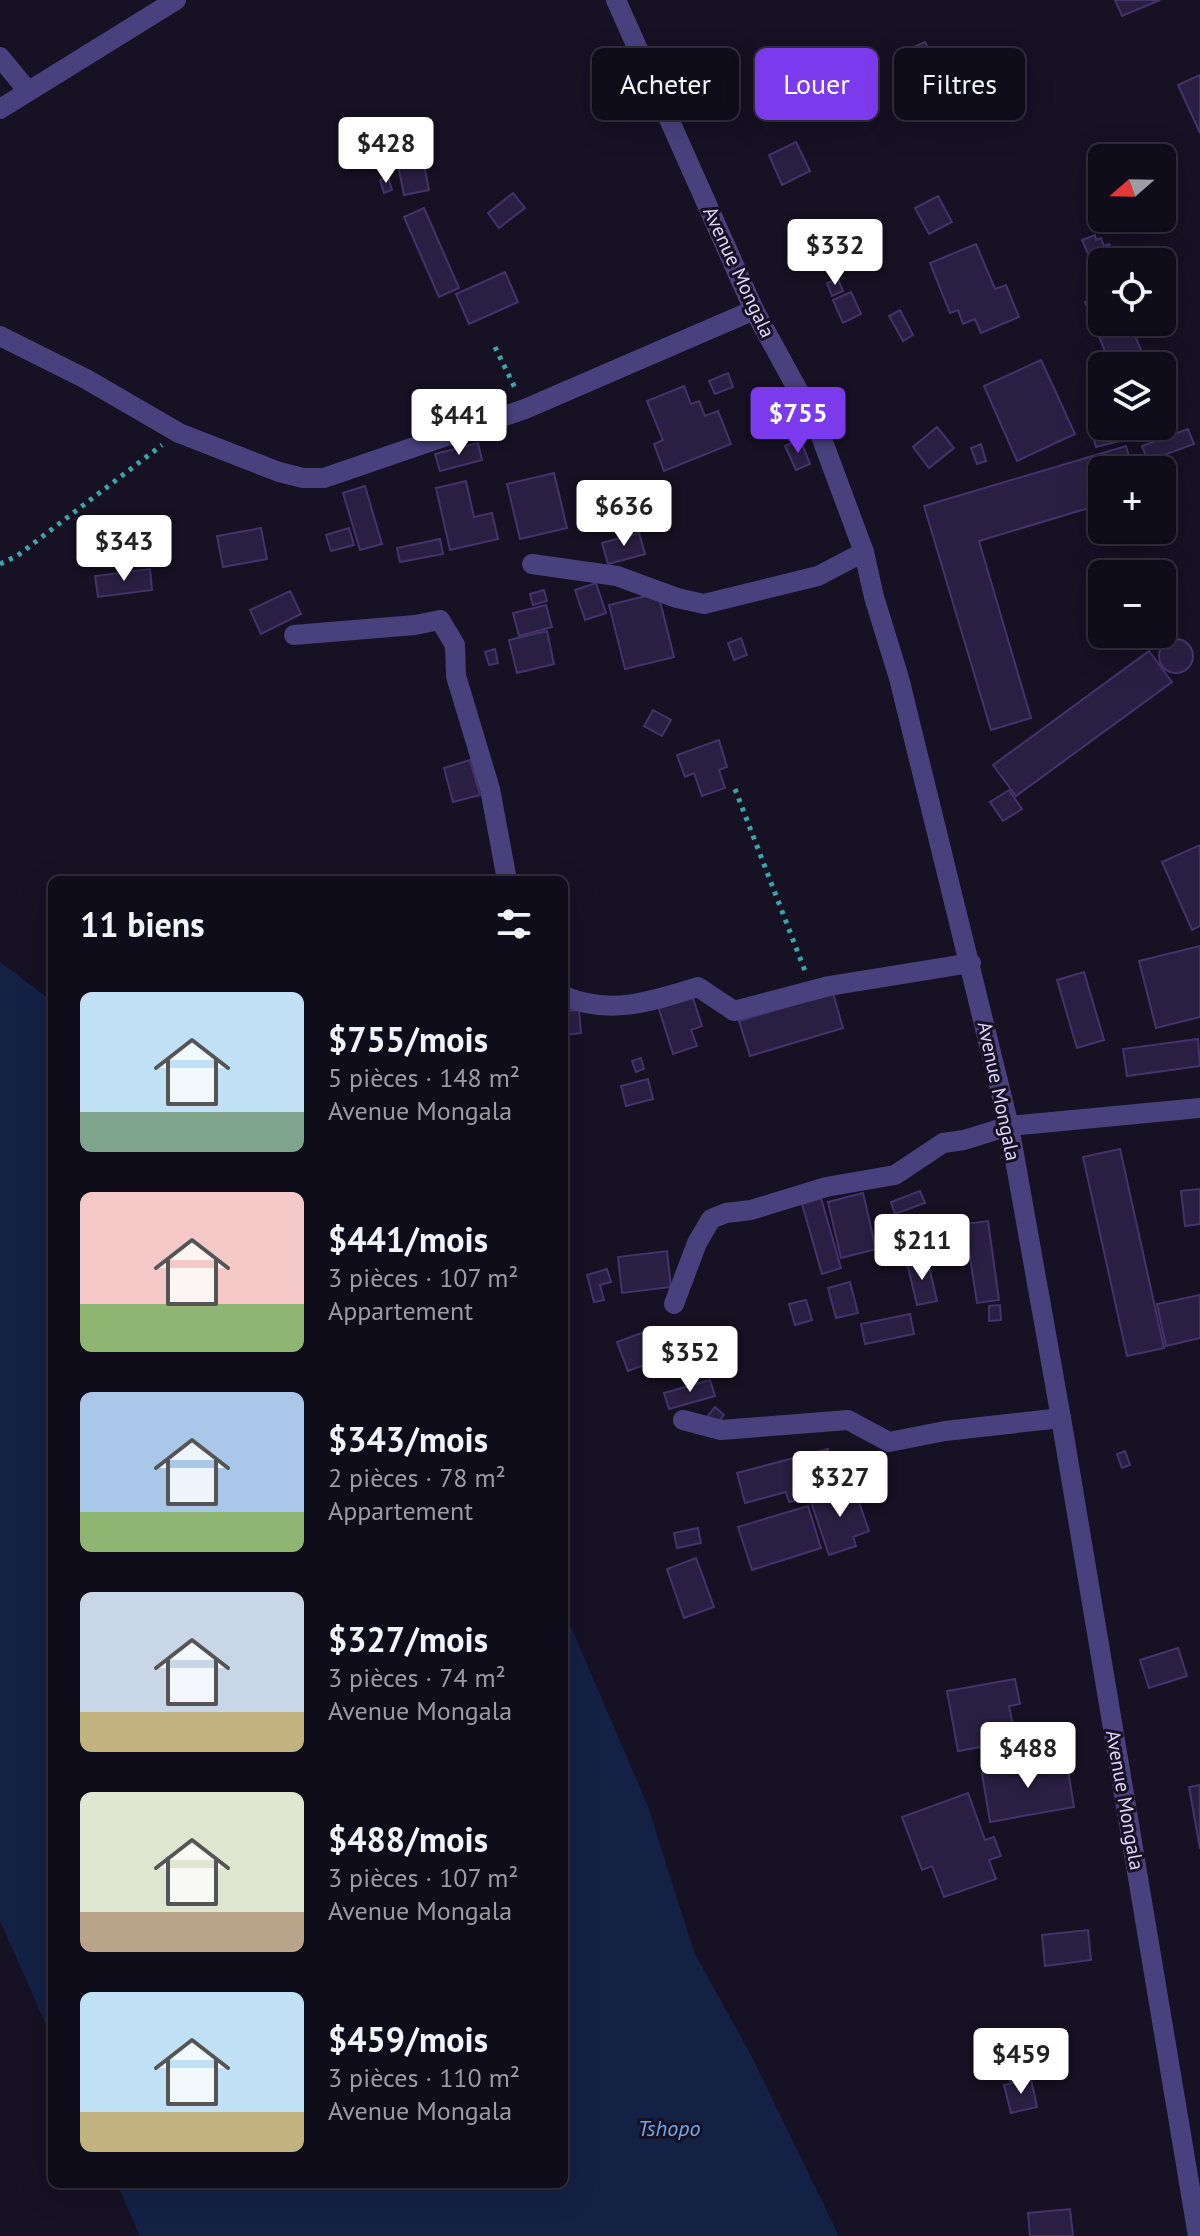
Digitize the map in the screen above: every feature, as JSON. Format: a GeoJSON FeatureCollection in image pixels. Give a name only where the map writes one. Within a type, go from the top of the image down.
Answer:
{"type":"FeatureCollection","features":[{"type":"Feature","properties":{"kind":"street"},"geometry":{"type":"LineString","coordinates":[[0,109],[176,0]]}},
{"type":"Feature","properties":{"kind":"street","name":"Avenue Mongala"},"geometry":{"type":"LineString","coordinates":[[616,0],[754,310],[816,423],[864,552],[874,597],[899,678],[1009,1126],[1198,2236]]}},
{"type":"Feature","properties":{"kind":"street"},"geometry":{"type":"LineString","coordinates":[[0,57],[28,91]]}},
{"type":"Feature","properties":{"kind":"street"},"geometry":{"type":"LineString","coordinates":[[0,336],[86,379],[179,433],[279,472],[303,478],[324,478],[525,409],[754,310]]}},
{"type":"Feature","properties":{"kind":"street"},"geometry":{"type":"LineString","coordinates":[[532,564],[617,576],[677,598],[704,604],[818,576],[864,552]]}},
{"type":"Feature","properties":{"kind":"street"},"geometry":{"type":"LineString","coordinates":[[294,635],[415,625],[440,620],[455,645],[456,676],[490,789],[506,876]]}},
{"type":"Feature","properties":{"kind":"street"},"geometry":{"type":"LineString","coordinates":[[568,998],[580,1003],[611,1007],[644,1004],[698,987],[734,1011],[813,990],[971,963]]}},
{"type":"Feature","properties":{"kind":"street"},"geometry":{"type":"LineString","coordinates":[[674,1304],[697,1243],[711,1219],[726,1213],[751,1210],[826,1187],[895,1175],[943,1143],[1009,1126],[1200,1108]]}},
{"type":"Feature","properties":{"kind":"street"},"geometry":{"type":"LineString","coordinates":[[683,1420],[721,1430],[848,1420],[889,1442],[945,1431],[1061,1418]]}},
{"type":"Feature","properties":{"kind":"path"},"geometry":{"type":"LineString","coordinates":[[495,347],[525,409]]}},
{"type":"Feature","properties":{"kind":"path"},"geometry":{"type":"LineString","coordinates":[[0,564],[17,556],[179,433]]}},
{"type":"Feature","properties":{"kind":"path"},"geometry":{"type":"LineString","coordinates":[[735,789],[813,990]]}},
{"type":"Feature","properties":{"kind":"water"},"geometry":{"type":"Polygon","coordinates":[[[0,962],[48,998],[48,2029],[0,1921],[0,962]]]}},
{"type":"Feature","properties":{"kind":"water","name":"Tshopo"},"geometry":{"type":"Polygon","coordinates":[[[568,1620],[648,1806],[694,1952],[751,2055],[839,2236],[140,2236],[119,2188],[568,2188],[568,1620]]]}},
{"type":"Feature","properties":{"kind":"building"},"geometry":{"type":"Polygon","coordinates":[[[1115,0],[1160,0],[1122,16],[1115,0]]]}},
{"type":"Feature","properties":{"kind":"building"},"geometry":{"type":"Polygon","coordinates":[[[925,42],[928,48],[912,48],[925,42]]]}},
{"type":"Feature","properties":{"kind":"building"},"geometry":{"type":"Polygon","coordinates":[[[1200,75],[1200,133],[1178,85],[1200,75]]]}},
{"type":"Feature","properties":{"kind":"building"},"geometry":{"type":"Polygon","coordinates":[[[796,142],[810,171],[782,185],[769,155],[796,142]]]}},
{"type":"Feature","properties":{"kind":"building"},"geometry":{"type":"Polygon","coordinates":[[[422,155],[429,190],[404,195],[397,160],[422,155]]]}},
{"type":"Feature","properties":{"kind":"building"},"geometry":{"type":"Polygon","coordinates":[[[388,177],[392,190],[384,193],[380,180],[388,177]]]}},
{"type":"Feature","properties":{"kind":"building"},"geometry":{"type":"Polygon","coordinates":[[[513,193],[525,208],[499,228],[488,213],[513,193]]]}},
{"type":"Feature","properties":{"kind":"building"},"geometry":{"type":"Polygon","coordinates":[[[938,196],[952,222],[929,234],[915,208],[938,196]]]}},
{"type":"Feature","properties":{"kind":"building"},"geometry":{"type":"Polygon","coordinates":[[[424,208],[459,288],[439,297],[404,217],[424,208]]]}},
{"type":"Feature","properties":{"kind":"building"},"geometry":{"type":"Polygon","coordinates":[[[1095,235],[1096,240],[1101,238],[1104,246],[1109,244],[1111,248],[1088,248],[1088,254],[1082,240],[1095,235]]]}},
{"type":"Feature","properties":{"kind":"building"},"geometry":{"type":"Polygon","coordinates":[[[976,244],[995,289],[1006,285],[1019,317],[981,333],[975,319],[963,324],[958,310],[950,313],[930,263],[976,244]]]}},
{"type":"Feature","properties":{"kind":"building"},"geometry":{"type":"Polygon","coordinates":[[[505,272],[518,302],[469,324],[456,294],[505,272]]]}},
{"type":"Feature","properties":{"kind":"building"},"geometry":{"type":"Polygon","coordinates":[[[838,279],[843,291],[832,296],[827,283],[838,279]]]}},
{"type":"Feature","properties":{"kind":"building"},"geometry":{"type":"Polygon","coordinates":[[[851,292],[861,314],[843,323],[833,300],[851,292]]]}},
{"type":"Feature","properties":{"kind":"building"},"geometry":{"type":"Polygon","coordinates":[[[900,310],[913,335],[903,341],[889,316],[900,310]]]}},
{"type":"Feature","properties":{"kind":"building"},"geometry":{"type":"Polygon","coordinates":[[[1099,336],[1135,336],[1142,352],[1105,352],[1099,336]]]}},
{"type":"Feature","properties":{"kind":"building"},"geometry":{"type":"Polygon","coordinates":[[[1041,360],[1075,434],[1017,461],[984,386],[1041,360]]]}},
{"type":"Feature","properties":{"kind":"building"},"geometry":{"type":"Polygon","coordinates":[[[728,373],[733,387],[715,394],[709,381],[728,373]]]}},
{"type":"Feature","properties":{"kind":"building"},"geometry":{"type":"Polygon","coordinates":[[[684,386],[691,404],[699,401],[705,416],[718,411],[731,444],[664,471],[654,444],[663,440],[647,401],[684,386]]]}},
{"type":"Feature","properties":{"kind":"building"},"geometry":{"type":"Polygon","coordinates":[[[937,427],[954,448],[929,468],[913,447],[937,427]]]}},
{"type":"Feature","properties":{"kind":"building"},"geometry":{"type":"Polygon","coordinates":[[[1188,429],[1194,444],[1162,456],[1146,456],[1142,446],[1158,440],[1176,440],[1176,433],[1188,429]]]}},
{"type":"Feature","properties":{"kind":"building"},"geometry":{"type":"Polygon","coordinates":[[[800,439],[810,464],[796,470],[785,446],[800,439]]]}},
{"type":"Feature","properties":{"kind":"building"},"geometry":{"type":"Polygon","coordinates":[[[1094,440],[1123,440],[1096,447],[1094,440]]]}},
{"type":"Feature","properties":{"kind":"building"},"geometry":{"type":"Polygon","coordinates":[[[478,443],[482,460],[440,471],[435,454],[478,443]]]}},
{"type":"Feature","properties":{"kind":"building"},"geometry":{"type":"Polygon","coordinates":[[[981,444],[986,461],[977,464],[971,448],[981,444]]]}},
{"type":"Feature","properties":{"kind":"building"},"geometry":{"type":"Polygon","coordinates":[[[1126,446],[1129,456],[1092,456],[1126,446]]]}},
{"type":"Feature","properties":{"kind":"building"},"geometry":{"type":"Polygon","coordinates":[[[1088,457],[1088,508],[979,541],[1031,718],[991,730],[924,506],[1088,457]]]}},
{"type":"Feature","properties":{"kind":"building"},"geometry":{"type":"Polygon","coordinates":[[[554,473],[567,528],[520,539],[507,484],[554,473]]]}},
{"type":"Feature","properties":{"kind":"building"},"geometry":{"type":"Polygon","coordinates":[[[466,481],[474,517],[492,513],[498,539],[450,550],[436,488],[466,481]]]}},
{"type":"Feature","properties":{"kind":"building"},"geometry":{"type":"Polygon","coordinates":[[[365,486],[382,544],[360,550],[343,493],[365,486]]]}},
{"type":"Feature","properties":{"kind":"building"},"geometry":{"type":"Polygon","coordinates":[[[261,528],[267,559],[223,567],[217,536],[261,528]]]}},
{"type":"Feature","properties":{"kind":"building"},"geometry":{"type":"Polygon","coordinates":[[[349,528],[354,545],[331,551],[326,535],[349,528]]]}},
{"type":"Feature","properties":{"kind":"building"},"geometry":{"type":"Polygon","coordinates":[[[639,533],[645,554],[608,564],[602,543],[639,533]]]}},
{"type":"Feature","properties":{"kind":"building"},"geometry":{"type":"Polygon","coordinates":[[[133,535],[137,557],[102,563],[98,541],[133,535]]]}},
{"type":"Feature","properties":{"kind":"building"},"geometry":{"type":"Polygon","coordinates":[[[440,539],[443,554],[400,562],[397,548],[440,539]]]}},
{"type":"Feature","properties":{"kind":"building"},"geometry":{"type":"Polygon","coordinates":[[[150,569],[152,590],[98,597],[95,576],[150,569]]]}},
{"type":"Feature","properties":{"kind":"building"},"geometry":{"type":"Polygon","coordinates":[[[596,583],[606,613],[585,620],[575,590],[596,583]]]}},
{"type":"Feature","properties":{"kind":"building"},"geometry":{"type":"Polygon","coordinates":[[[544,590],[547,601],[533,605],[530,594],[544,590]]]}},
{"type":"Feature","properties":{"kind":"building"},"geometry":{"type":"Polygon","coordinates":[[[290,591],[301,614],[261,634],[250,610],[290,591]]]}},
{"type":"Feature","properties":{"kind":"building"},"geometry":{"type":"Polygon","coordinates":[[[658,593],[674,657],[625,669],[609,605],[658,593]]]}},
{"type":"Feature","properties":{"kind":"building"},"geometry":{"type":"Polygon","coordinates":[[[546,605],[552,627],[519,636],[513,613],[546,605]]]}},
{"type":"Feature","properties":{"kind":"building"},"geometry":{"type":"Polygon","coordinates":[[[547,631],[554,664],[517,673],[509,640],[547,631]]]}},
{"type":"Feature","properties":{"kind":"building"},"geometry":{"type":"Polygon","coordinates":[[[741,638],[747,655],[734,660],[728,643],[741,638]]]}},
{"type":"Feature","properties":{"kind":"building"},"geometry":{"type":"Polygon","coordinates":[[[1176,639],[1183,640],[1192,649],[1192,663],[1183,672],[1169,672],[1160,663],[1160,649],[1176,648],[1176,639]]]}},
{"type":"Feature","properties":{"kind":"building"},"geometry":{"type":"Polygon","coordinates":[[[495,649],[498,663],[489,665],[485,652],[495,649]]]}},
{"type":"Feature","properties":{"kind":"building"},"geometry":{"type":"Polygon","coordinates":[[[1149,651],[1172,682],[1016,796],[993,765],[1149,651]]]}},
{"type":"Feature","properties":{"kind":"building"},"geometry":{"type":"Polygon","coordinates":[[[653,710],[671,720],[662,736],[644,726],[653,710]]]}},
{"type":"Feature","properties":{"kind":"building"},"geometry":{"type":"Polygon","coordinates":[[[719,740],[727,767],[719,770],[725,788],[702,796],[694,773],[685,777],[677,755],[719,740]]]}},
{"type":"Feature","properties":{"kind":"building"},"geometry":{"type":"Polygon","coordinates":[[[470,760],[480,795],[453,802],[444,768],[470,760]]]}},
{"type":"Feature","properties":{"kind":"building"},"geometry":{"type":"Polygon","coordinates":[[[1009,790],[1022,809],[1003,821],[990,802],[1009,790]]]}},
{"type":"Feature","properties":{"kind":"building"},"geometry":{"type":"Polygon","coordinates":[[[1200,845],[1200,926],[1192,930],[1162,862],[1200,845]]]}},
{"type":"Feature","properties":{"kind":"building"},"geometry":{"type":"Polygon","coordinates":[[[1200,946],[1200,1017],[1156,1028],[1139,961],[1200,946]]]}},
{"type":"Feature","properties":{"kind":"building"},"geometry":{"type":"Polygon","coordinates":[[[1084,972],[1104,1040],[1077,1048],[1057,980],[1084,972]]]}},
{"type":"Feature","properties":{"kind":"building"},"geometry":{"type":"Polygon","coordinates":[[[833,993],[843,1028],[750,1056],[739,1021],[833,993]]]}},
{"type":"Feature","properties":{"kind":"building"},"geometry":{"type":"Polygon","coordinates":[[[693,998],[702,1026],[691,1030],[697,1046],[673,1054],[658,1006],[693,998]]]}},
{"type":"Feature","properties":{"kind":"building"},"geometry":{"type":"Polygon","coordinates":[[[579,1010],[581,1033],[568,1035],[568,1011],[579,1010]]]}},
{"type":"Feature","properties":{"kind":"building"},"geometry":{"type":"Polygon","coordinates":[[[1198,1039],[1200,1066],[1127,1076],[1123,1049],[1198,1039]]]}},
{"type":"Feature","properties":{"kind":"building"},"geometry":{"type":"Polygon","coordinates":[[[641,1058],[644,1069],[636,1072],[632,1061],[641,1058]]]}},
{"type":"Feature","properties":{"kind":"building"},"geometry":{"type":"Polygon","coordinates":[[[648,1079],[653,1099],[626,1106],[621,1086],[648,1079]]]}},
{"type":"Feature","properties":{"kind":"building"},"geometry":{"type":"Polygon","coordinates":[[[1120,1149],[1164,1348],[1127,1356],[1083,1157],[1120,1149]]]}},
{"type":"Feature","properties":{"kind":"building"},"geometry":{"type":"Polygon","coordinates":[[[1200,1189],[1200,1224],[1185,1226],[1181,1191],[1200,1189]]]}},
{"type":"Feature","properties":{"kind":"building"},"geometry":{"type":"Polygon","coordinates":[[[920,1191],[925,1203],[895,1214],[891,1202],[920,1191]]]}},
{"type":"Feature","properties":{"kind":"building"},"geometry":{"type":"Polygon","coordinates":[[[863,1193],[876,1249],[841,1258],[828,1202],[863,1193]]]}},
{"type":"Feature","properties":{"kind":"building"},"geometry":{"type":"Polygon","coordinates":[[[821,1198],[841,1268],[822,1274],[802,1204],[821,1198]]]}},
{"type":"Feature","properties":{"kind":"building"},"geometry":{"type":"Polygon","coordinates":[[[988,1221],[999,1300],[977,1303],[965,1224],[988,1221]]]}},
{"type":"Feature","properties":{"kind":"building"},"geometry":{"type":"Polygon","coordinates":[[[667,1251],[671,1287],[622,1293],[618,1257],[667,1251]]]}},
{"type":"Feature","properties":{"kind":"building"},"geometry":{"type":"Polygon","coordinates":[[[927,1258],[937,1301],[917,1305],[907,1263],[927,1258]]]}},
{"type":"Feature","properties":{"kind":"building"},"geometry":{"type":"Polygon","coordinates":[[[607,1269],[611,1282],[600,1285],[604,1300],[594,1302],[587,1275],[607,1269]]]}},
{"type":"Feature","properties":{"kind":"building"},"geometry":{"type":"Polygon","coordinates":[[[850,1282],[858,1313],[836,1318],[828,1288],[850,1282]]]}},
{"type":"Feature","properties":{"kind":"building"},"geometry":{"type":"Polygon","coordinates":[[[1200,1295],[1200,1338],[1166,1346],[1157,1304],[1200,1295]]]}},
{"type":"Feature","properties":{"kind":"building"},"geometry":{"type":"Polygon","coordinates":[[[806,1300],[812,1320],[795,1325],[789,1304],[806,1300]]]}},
{"type":"Feature","properties":{"kind":"building"},"geometry":{"type":"Polygon","coordinates":[[[1000,1305],[1001,1320],[989,1321],[989,1306],[1000,1305]]]}},
{"type":"Feature","properties":{"kind":"building"},"geometry":{"type":"Polygon","coordinates":[[[910,1314],[914,1334],[865,1344],[861,1324],[910,1314]]]}},
{"type":"Feature","properties":{"kind":"building"},"geometry":{"type":"Polygon","coordinates":[[[652,1329],[663,1358],[628,1371],[617,1342],[652,1329]]]}},
{"type":"Feature","properties":{"kind":"building"},"geometry":{"type":"Polygon","coordinates":[[[710,1380],[715,1396],[669,1409],[664,1393],[710,1380]]]}},
{"type":"Feature","properties":{"kind":"building"},"geometry":{"type":"Polygon","coordinates":[[[715,1407],[724,1415],[716,1425],[707,1417],[715,1407]]]}},
{"type":"Feature","properties":{"kind":"building"},"geometry":{"type":"Polygon","coordinates":[[[828,1449],[836,1479],[810,1486],[812,1496],[789,1502],[786,1492],[745,1503],[737,1473],[828,1449]]]}},
{"type":"Feature","properties":{"kind":"building"},"geometry":{"type":"Polygon","coordinates":[[[1125,1451],[1130,1465],[1122,1468],[1117,1454],[1125,1451]]]}},
{"type":"Feature","properties":{"kind":"building"},"geometry":{"type":"Polygon","coordinates":[[[853,1485],[869,1531],[853,1537],[856,1546],[829,1555],[810,1499],[853,1485]]]}},
{"type":"Feature","properties":{"kind":"building"},"geometry":{"type":"Polygon","coordinates":[[[808,1506],[821,1548],[752,1570],[738,1527],[808,1506]]]}},
{"type":"Feature","properties":{"kind":"building"},"geometry":{"type":"Polygon","coordinates":[[[698,1528],[701,1543],[677,1548],[674,1533],[698,1528]]]}},
{"type":"Feature","properties":{"kind":"building"},"geometry":{"type":"Polygon","coordinates":[[[696,1558],[714,1607],[684,1618],[667,1569],[696,1558]]]}},
{"type":"Feature","properties":{"kind":"building"},"geometry":{"type":"Polygon","coordinates":[[[1178,1648],[1187,1676],[1149,1688],[1140,1660],[1178,1648]]]}},
{"type":"Feature","properties":{"kind":"building"},"geometry":{"type":"Polygon","coordinates":[[[1015,1679],[1020,1704],[1009,1706],[1016,1741],[958,1751],[947,1691],[1015,1679]]]}},
{"type":"Feature","properties":{"kind":"building"},"geometry":{"type":"Polygon","coordinates":[[[1066,1758],[1074,1807],[990,1822],[982,1773],[1066,1758]]]}},
{"type":"Feature","properties":{"kind":"building"},"geometry":{"type":"Polygon","coordinates":[[[1200,1785],[1200,1849],[1189,1787],[1200,1785]]]}},
{"type":"Feature","properties":{"kind":"building"},"geometry":{"type":"Polygon","coordinates":[[[968,1793],[985,1840],[994,1837],[1001,1856],[989,1860],[996,1879],[944,1897],[932,1866],[922,1870],[902,1817],[968,1793]]]}},
{"type":"Feature","properties":{"kind":"building"},"geometry":{"type":"Polygon","coordinates":[[[1088,1930],[1091,1960],[1045,1966],[1042,1935],[1088,1930]]]}},
{"type":"Feature","properties":{"kind":"building"},"geometry":{"type":"Polygon","coordinates":[[[1016,2047],[1024,2077],[1010,2081],[1002,2051],[1016,2047]]]}},
{"type":"Feature","properties":{"kind":"building"},"geometry":{"type":"Polygon","coordinates":[[[1039,2063],[1042,2074],[1025,2078],[1022,2067],[1039,2063]]]}},
{"type":"Feature","properties":{"kind":"building"},"geometry":{"type":"Polygon","coordinates":[[[1031,2079],[1037,2107],[1011,2113],[1004,2085],[1031,2079]]]}},
{"type":"Feature","properties":{"kind":"building"},"geometry":{"type":"Polygon","coordinates":[[[1070,2209],[1073,2236],[1030,2236],[1028,2213],[1070,2209]]]}}]}
